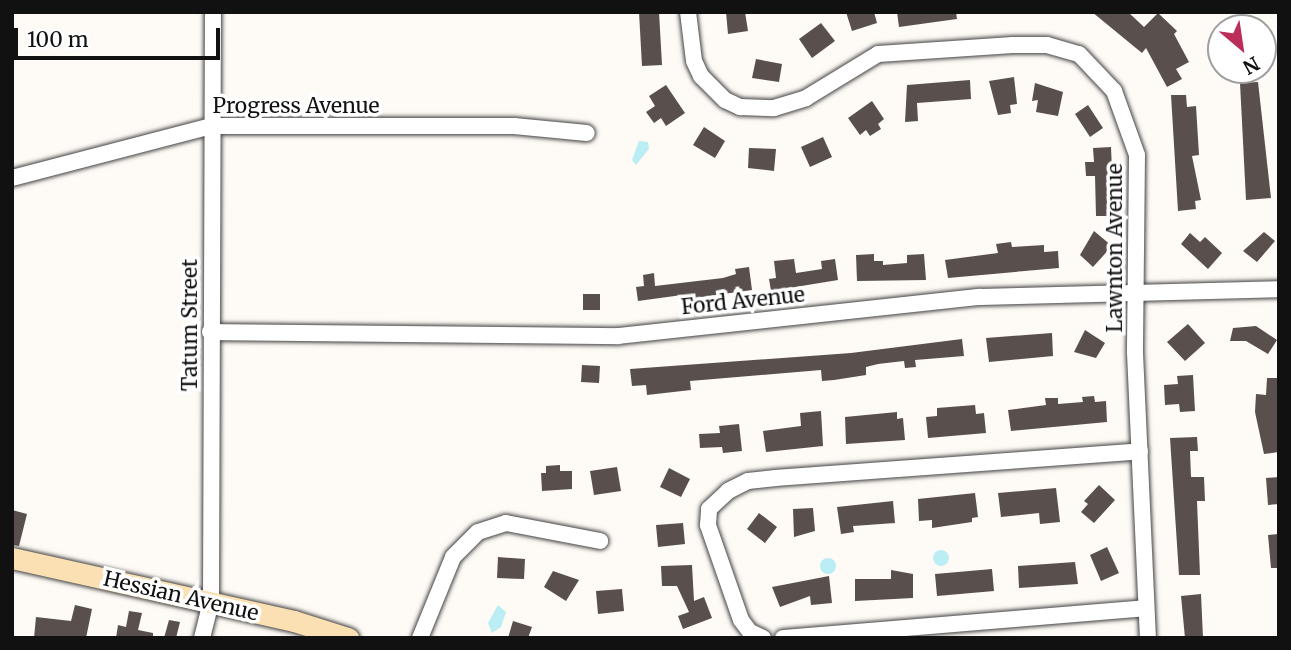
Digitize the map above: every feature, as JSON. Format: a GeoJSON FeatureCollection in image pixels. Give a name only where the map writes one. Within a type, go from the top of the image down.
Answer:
{"type":"FeatureCollection","features":[{"type":"Feature","properties":{"kind":"main road","name":"Hessian Avenue"},"geometry":{"type":"LineString","coordinates":[[12,558],[211,602],[348,638]]}},
{"type":"Feature","properties":{"kind":"street","name":"Tatum Street"},"geometry":{"type":"LineString","coordinates":[[202,638],[211,602],[213,12]]}},
{"type":"Feature","properties":{"kind":"street","name":"Lawnton Avenue"},"geometry":{"type":"LineString","coordinates":[[688,12],[694,61],[701,76],[725,100],[757,109],[822,92],[863,61],[894,51],[1047,45],[1079,54],[1114,91],[1133,138],[1138,172],[1140,451],[1148,638]]}},
{"type":"Feature","properties":{"kind":"street","name":"Progress Avenue"},"geometry":{"type":"LineString","coordinates":[[12,178],[211,126],[514,126],[587,132]]}},
{"type":"Feature","properties":{"kind":"street","name":"Ford Avenue"},"geometry":{"type":"LineString","coordinates":[[211,332],[618,336],[979,297],[1138,290],[1279,289]]}},
{"type":"Feature","properties":{"kind":"street"},"geometry":{"type":"LineString","coordinates":[[763,638],[750,632],[741,620],[710,532],[709,509],[718,496],[748,481],[1140,451]]}},
{"type":"Feature","properties":{"kind":"street"},"geometry":{"type":"LineString","coordinates":[[420,638],[453,557],[478,532],[506,523],[600,541]]}},
{"type":"Feature","properties":{"kind":"street"},"geometry":{"type":"LineString","coordinates":[[783,638],[1146,608]]}},
{"type":"Feature","properties":{"kind":"water"},"geometry":{"type":"Polygon","coordinates":[[[639,141],[648,142],[649,149],[636,165],[632,160],[639,141]]]}},
{"type":"Feature","properties":{"kind":"water"},"geometry":{"type":"Polygon","coordinates":[[[941,550],[947,552],[947,564],[941,566],[935,564],[933,558],[935,552],[941,550]]]}},
{"type":"Feature","properties":{"kind":"water"},"geometry":{"type":"Polygon","coordinates":[[[828,558],[834,560],[834,572],[828,574],[822,572],[820,566],[822,560],[828,558]]]}},
{"type":"Feature","properties":{"kind":"water"},"geometry":{"type":"Polygon","coordinates":[[[498,605],[506,612],[501,627],[492,633],[488,623],[498,605]]]}},
{"type":"Feature","properties":{"kind":"building"},"geometry":{"type":"Polygon","coordinates":[[[639,12],[659,12],[662,65],[642,66],[639,12]]]}},
{"type":"Feature","properties":{"kind":"building"},"geometry":{"type":"Polygon","coordinates":[[[726,12],[745,12],[748,31],[728,34],[726,12]]]}},
{"type":"Feature","properties":{"kind":"building"},"geometry":{"type":"Polygon","coordinates":[[[846,12],[874,12],[877,23],[852,31],[846,12]]]}},
{"type":"Feature","properties":{"kind":"building"},"geometry":{"type":"Polygon","coordinates":[[[897,12],[956,12],[957,19],[899,27],[897,12]]]}},
{"type":"Feature","properties":{"kind":"building"},"geometry":{"type":"Polygon","coordinates":[[[1092,12],[1128,12],[1144,27],[1158,13],[1177,31],[1174,34],[1189,62],[1176,69],[1182,79],[1167,87],[1146,48],[1142,53],[1092,12]]]}},
{"type":"Feature","properties":{"kind":"building"},"geometry":{"type":"Polygon","coordinates":[[[821,23],[835,41],[812,58],[799,39],[821,23]]]}},
{"type":"Feature","properties":{"kind":"building"},"geometry":{"type":"Polygon","coordinates":[[[756,59],[782,64],[779,82],[752,78],[756,59]]]}},
{"type":"Feature","properties":{"kind":"building"},"geometry":{"type":"Polygon","coordinates":[[[1014,77],[1017,104],[1010,105],[1011,113],[998,115],[989,81],[1014,77]]]}},
{"type":"Feature","properties":{"kind":"building"},"geometry":{"type":"Polygon","coordinates":[[[970,80],[971,99],[917,103],[918,121],[905,122],[907,85],[970,80]]]}},
{"type":"Feature","properties":{"kind":"building"},"geometry":{"type":"Polygon","coordinates":[[[1035,83],[1063,92],[1058,116],[1036,112],[1038,100],[1032,101],[1035,83]]]}},
{"type":"Feature","properties":{"kind":"building"},"geometry":{"type":"Polygon","coordinates":[[[1240,84],[1258,84],[1271,198],[1246,200],[1240,84]]]}},
{"type":"Feature","properties":{"kind":"building"},"geometry":{"type":"Polygon","coordinates":[[[666,85],[685,113],[666,126],[661,118],[654,123],[646,112],[655,106],[649,96],[666,85]]]}},
{"type":"Feature","properties":{"kind":"building"},"geometry":{"type":"Polygon","coordinates":[[[1171,95],[1186,95],[1187,107],[1196,106],[1199,155],[1192,156],[1201,200],[1195,201],[1196,209],[1178,211],[1171,95]]]}},
{"type":"Feature","properties":{"kind":"building"},"geometry":{"type":"Polygon","coordinates":[[[872,101],[884,119],[878,124],[881,129],[870,136],[866,130],[860,135],[848,118],[872,101]]]}},
{"type":"Feature","properties":{"kind":"building"},"geometry":{"type":"Polygon","coordinates":[[[1088,105],[1103,128],[1090,137],[1075,114],[1088,105]]]}},
{"type":"Feature","properties":{"kind":"building"},"geometry":{"type":"Polygon","coordinates":[[[704,127],[725,141],[715,158],[693,145],[704,127]]]}},
{"type":"Feature","properties":{"kind":"building"},"geometry":{"type":"Polygon","coordinates":[[[823,137],[832,157],[810,167],[801,147],[823,137]]]}},
{"type":"Feature","properties":{"kind":"building"},"geometry":{"type":"Polygon","coordinates":[[[1111,147],[1114,216],[1096,216],[1095,176],[1086,176],[1085,162],[1094,162],[1093,148],[1111,147]]]}},
{"type":"Feature","properties":{"kind":"building"},"geometry":{"type":"Polygon","coordinates":[[[749,148],[776,149],[774,171],[748,168],[749,148]]]}},
{"type":"Feature","properties":{"kind":"building"},"geometry":{"type":"Polygon","coordinates":[[[1094,231],[1112,246],[1093,267],[1080,255],[1094,231]]]}},
{"type":"Feature","properties":{"kind":"building"},"geometry":{"type":"Polygon","coordinates":[[[1264,232],[1275,241],[1257,262],[1243,251],[1264,232]]]}},
{"type":"Feature","properties":{"kind":"building"},"geometry":{"type":"Polygon","coordinates":[[[1190,233],[1200,242],[1205,237],[1222,253],[1208,269],[1181,244],[1190,233]]]}},
{"type":"Feature","properties":{"kind":"building"},"geometry":{"type":"Polygon","coordinates":[[[1011,242],[1012,247],[1044,245],[1044,252],[1058,251],[1059,268],[948,278],[945,260],[998,253],[996,244],[1011,242]]]}},
{"type":"Feature","properties":{"kind":"building"},"geometry":{"type":"Polygon","coordinates":[[[874,254],[874,261],[883,261],[883,265],[907,263],[907,255],[924,254],[926,280],[857,281],[856,255],[874,254]]]}},
{"type":"Feature","properties":{"kind":"building"},"geometry":{"type":"Polygon","coordinates":[[[794,259],[796,273],[822,269],[821,261],[835,259],[838,280],[771,291],[769,279],[776,278],[774,261],[794,259]]]}},
{"type":"Feature","properties":{"kind":"building"},"geometry":{"type":"Polygon","coordinates":[[[749,267],[752,290],[694,298],[694,301],[683,302],[682,295],[638,301],[636,287],[644,286],[643,275],[654,273],[655,286],[723,278],[736,274],[735,269],[749,267]]]}},
{"type":"Feature","properties":{"kind":"building"},"geometry":{"type":"Polygon","coordinates":[[[583,294],[600,294],[600,310],[583,310],[583,294]]]}},
{"type":"Feature","properties":{"kind":"building"},"geometry":{"type":"Polygon","coordinates":[[[1188,324],[1205,343],[1185,361],[1167,342],[1188,324]]]}},
{"type":"Feature","properties":{"kind":"building"},"geometry":{"type":"Polygon","coordinates":[[[1256,326],[1277,340],[1268,354],[1246,341],[1230,341],[1233,328],[1256,326]]]}},
{"type":"Feature","properties":{"kind":"building"},"geometry":{"type":"Polygon","coordinates":[[[1085,330],[1105,343],[1096,358],[1074,352],[1085,330]]]}},
{"type":"Feature","properties":{"kind":"building"},"geometry":{"type":"Polygon","coordinates":[[[1052,333],[1053,356],[989,362],[986,338],[1052,333]]]}},
{"type":"Feature","properties":{"kind":"building"},"geometry":{"type":"Polygon","coordinates":[[[962,339],[964,356],[915,360],[916,367],[905,368],[904,361],[878,364],[866,367],[866,375],[834,380],[822,381],[821,370],[690,381],[691,390],[647,395],[646,385],[632,386],[630,369],[851,353],[962,339]]]}},
{"type":"Feature","properties":{"kind":"building"},"geometry":{"type":"Polygon","coordinates":[[[582,365],[600,366],[599,383],[581,382],[582,365]]]}},
{"type":"Feature","properties":{"kind":"building"},"geometry":{"type":"Polygon","coordinates":[[[1193,375],[1195,411],[1180,412],[1179,404],[1165,405],[1164,385],[1178,384],[1177,376],[1193,375]]]}},
{"type":"Feature","properties":{"kind":"building"},"geometry":{"type":"Polygon","coordinates":[[[1267,378],[1279,378],[1279,452],[1264,454],[1255,412],[1256,394],[1266,395],[1267,378]]]}},
{"type":"Feature","properties":{"kind":"building"},"geometry":{"type":"Polygon","coordinates":[[[1094,396],[1095,402],[1106,401],[1107,422],[1011,431],[1008,410],[1046,405],[1045,398],[1058,398],[1058,404],[1083,402],[1082,397],[1094,396]]]}},
{"type":"Feature","properties":{"kind":"building"},"geometry":{"type":"Polygon","coordinates":[[[975,405],[976,414],[984,413],[986,433],[928,438],[926,417],[937,416],[937,408],[975,405]]]}},
{"type":"Feature","properties":{"kind":"building"},"geometry":{"type":"Polygon","coordinates":[[[821,411],[823,446],[766,452],[763,431],[801,426],[800,413],[821,411]]]}},
{"type":"Feature","properties":{"kind":"building"},"geometry":{"type":"Polygon","coordinates":[[[897,412],[897,419],[903,418],[905,440],[846,444],[845,417],[897,412]]]}},
{"type":"Feature","properties":{"kind":"building"},"geometry":{"type":"Polygon","coordinates":[[[739,424],[742,451],[723,453],[722,447],[700,448],[699,434],[720,433],[719,426],[739,424]]]}},
{"type":"Feature","properties":{"kind":"building"},"geometry":{"type":"Polygon","coordinates":[[[1197,437],[1198,451],[1190,451],[1191,477],[1204,477],[1205,501],[1197,501],[1200,575],[1179,575],[1170,438],[1197,437]]]}},
{"type":"Feature","properties":{"kind":"building"},"geometry":{"type":"Polygon","coordinates":[[[560,465],[560,471],[572,471],[572,489],[542,491],[541,473],[546,473],[546,466],[560,465]]]}},
{"type":"Feature","properties":{"kind":"building"},"geometry":{"type":"Polygon","coordinates":[[[617,467],[621,491],[594,495],[590,471],[617,467]]]}},
{"type":"Feature","properties":{"kind":"building"},"geometry":{"type":"Polygon","coordinates":[[[669,468],[690,479],[681,497],[660,487],[669,468]]]}},
{"type":"Feature","properties":{"kind":"building"},"geometry":{"type":"Polygon","coordinates":[[[1279,477],[1279,504],[1268,505],[1266,478],[1279,477]]]}},
{"type":"Feature","properties":{"kind":"building"},"geometry":{"type":"Polygon","coordinates":[[[1099,485],[1115,500],[1094,523],[1081,512],[1088,504],[1084,501],[1099,485]]]}},
{"type":"Feature","properties":{"kind":"building"},"geometry":{"type":"Polygon","coordinates":[[[1056,488],[1060,522],[1040,524],[1039,513],[1001,517],[998,493],[1056,488]]]}},
{"type":"Feature","properties":{"kind":"building"},"geometry":{"type":"Polygon","coordinates":[[[975,493],[978,517],[972,518],[972,522],[932,528],[932,520],[919,521],[918,499],[975,493]]]}},
{"type":"Feature","properties":{"kind":"building"},"geometry":{"type":"Polygon","coordinates":[[[893,501],[895,523],[853,526],[854,532],[841,534],[837,507],[893,501]]]}},
{"type":"Feature","properties":{"kind":"building"},"geometry":{"type":"Polygon","coordinates":[[[813,508],[815,531],[794,537],[793,509],[813,508]]]}},
{"type":"Feature","properties":{"kind":"building"},"geometry":{"type":"Polygon","coordinates":[[[12,510],[27,514],[19,546],[12,545],[12,510]]]}},
{"type":"Feature","properties":{"kind":"building"},"geometry":{"type":"Polygon","coordinates":[[[759,513],[777,527],[765,543],[747,529],[759,513]]]}},
{"type":"Feature","properties":{"kind":"building"},"geometry":{"type":"Polygon","coordinates":[[[683,523],[685,544],[658,547],[656,525],[683,523]]]}},
{"type":"Feature","properties":{"kind":"building"},"geometry":{"type":"Polygon","coordinates":[[[1279,534],[1279,568],[1271,568],[1268,535],[1279,534]]]}},
{"type":"Feature","properties":{"kind":"building"},"geometry":{"type":"Polygon","coordinates":[[[1107,547],[1119,573],[1101,581],[1090,555],[1107,547]]]}},
{"type":"Feature","properties":{"kind":"building"},"geometry":{"type":"Polygon","coordinates":[[[498,557],[525,559],[524,579],[497,578],[498,557]]]}},
{"type":"Feature","properties":{"kind":"building"},"geometry":{"type":"Polygon","coordinates":[[[1075,562],[1078,584],[1019,588],[1018,566],[1075,562]]]}},
{"type":"Feature","properties":{"kind":"building"},"geometry":{"type":"Polygon","coordinates":[[[692,565],[694,601],[704,597],[712,618],[683,629],[678,616],[689,612],[677,586],[662,586],[661,566],[692,565]]]}},
{"type":"Feature","properties":{"kind":"building"},"geometry":{"type":"Polygon","coordinates":[[[992,569],[994,591],[937,596],[935,574],[992,569]]]}},
{"type":"Feature","properties":{"kind":"building"},"geometry":{"type":"Polygon","coordinates":[[[891,570],[913,574],[913,598],[855,601],[855,579],[891,579],[891,570]]]}},
{"type":"Feature","properties":{"kind":"building"},"geometry":{"type":"Polygon","coordinates":[[[553,571],[579,580],[566,601],[544,587],[553,571]]]}},
{"type":"Feature","properties":{"kind":"building"},"geometry":{"type":"Polygon","coordinates":[[[829,576],[832,603],[811,605],[810,596],[780,607],[772,587],[829,576]]]}},
{"type":"Feature","properties":{"kind":"building"},"geometry":{"type":"Polygon","coordinates":[[[622,589],[624,611],[598,614],[596,591],[622,589]]]}},
{"type":"Feature","properties":{"kind":"building"},"geometry":{"type":"Polygon","coordinates":[[[1201,594],[1203,638],[1185,638],[1181,596],[1201,594]]]}},
{"type":"Feature","properties":{"kind":"building"},"geometry":{"type":"Polygon","coordinates":[[[75,605],[92,609],[86,638],[34,638],[36,617],[71,621],[75,605]]]}},
{"type":"Feature","properties":{"kind":"building"},"geometry":{"type":"Polygon","coordinates":[[[129,611],[142,613],[138,630],[153,633],[153,638],[116,638],[118,625],[126,627],[129,611]]]}},
{"type":"Feature","properties":{"kind":"building"},"geometry":{"type":"Polygon","coordinates":[[[169,620],[180,622],[176,638],[164,638],[169,620]]]}},
{"type":"Feature","properties":{"kind":"building"},"geometry":{"type":"Polygon","coordinates":[[[513,621],[532,627],[528,638],[508,638],[513,621]]]}}]}
